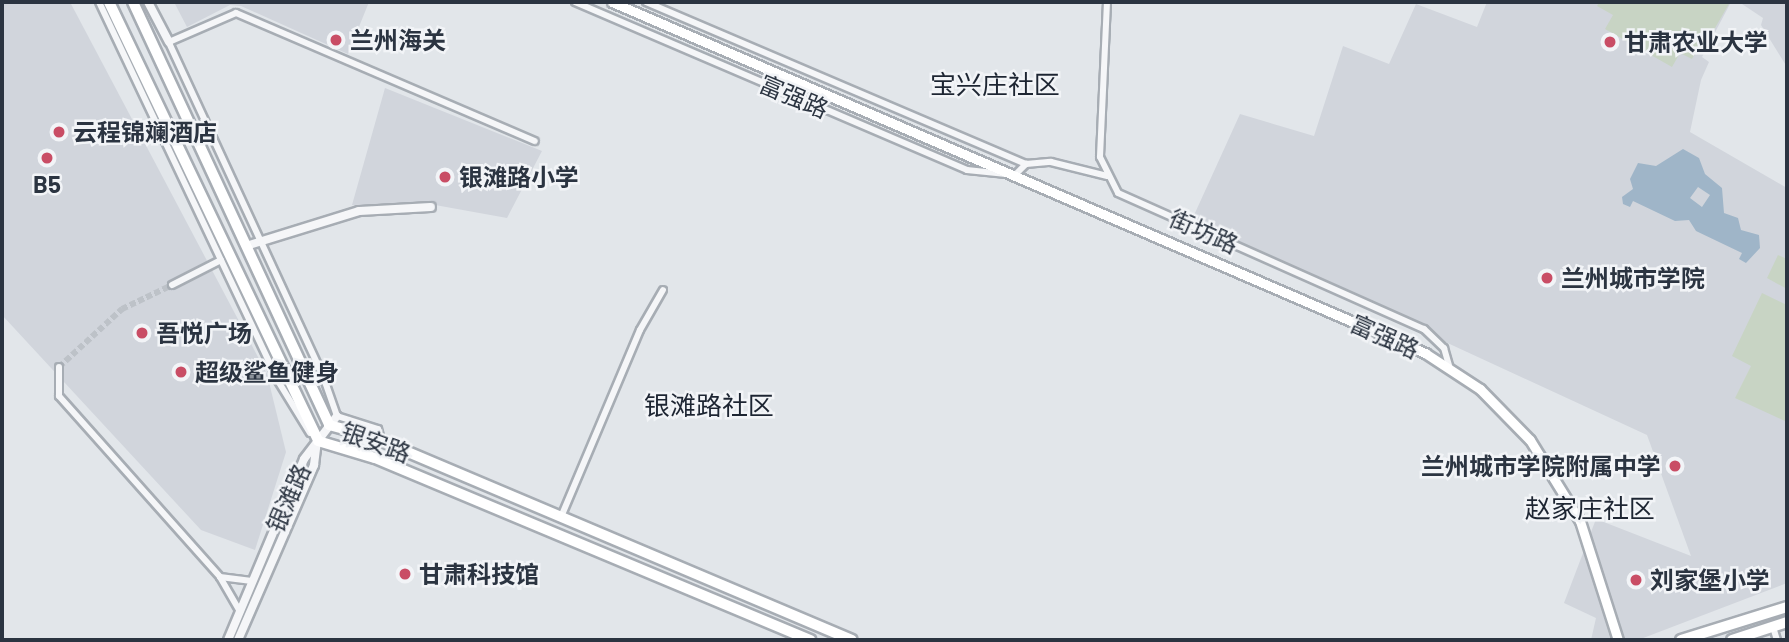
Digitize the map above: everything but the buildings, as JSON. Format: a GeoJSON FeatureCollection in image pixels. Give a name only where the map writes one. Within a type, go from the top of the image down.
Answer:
{"type":"FeatureCollection","features":[{"type":"Feature","properties":{"kind":"main road","name":"银安路"},"geometry":{"type":"LineString","coordinates":[[109,2],[318,441],[375,458],[811,640]]}},
{"type":"Feature","properties":{"kind":"main road","name":"银安路"},"geometry":{"type":"LineString","coordinates":[[133,2],[329,425],[382,442],[852,640]]}},
{"type":"Feature","properties":{"kind":"main road","name":"富强路"},"geometry":{"type":"LineString","coordinates":[[612,2],[1425,353],[1479,389],[1530,440],[1580,521],[1618,640]]}},
{"type":"Feature","properties":{"kind":"main road"},"geometry":{"type":"LineString","coordinates":[[1681,640],[1787,607]]}},
{"type":"Feature","properties":{"kind":"main road"},"geometry":{"type":"LineString","coordinates":[[1732,640],[1787,622]]}},
{"type":"Feature","properties":{"kind":"street"},"geometry":{"type":"LineString","coordinates":[[99,2],[297,419],[318,441],[337,416]]}},
{"type":"Feature","properties":{"kind":"street"},"geometry":{"type":"LineString","coordinates":[[148,2],[261,240],[337,416],[378,429],[382,442]]}},
{"type":"Feature","properties":{"kind":"street","name":"富强路"},"geometry":{"type":"LineString","coordinates":[[575,2],[967,170],[1017,175]]}},
{"type":"Feature","properties":{"kind":"street","name":"富强路"},"geometry":{"type":"LineString","coordinates":[[646,2],[1026,164]]}},
{"type":"Feature","properties":{"kind":"street"},"geometry":{"type":"LineString","coordinates":[[1107,176],[1100,157],[1109,2]]}},
{"type":"Feature","properties":{"kind":"street"},"geometry":{"type":"LineString","coordinates":[[169,42],[236,13],[535,141]]}},
{"type":"Feature","properties":{"kind":"street"},"geometry":{"type":"LineString","coordinates":[[1017,175],[1026,164],[1051,162],[1107,176]]}},
{"type":"Feature","properties":{"kind":"street","name":"街坊路"},"geometry":{"type":"LineString","coordinates":[[1107,176],[1118,193],[1424,330],[1444,348],[1450,369]]}},
{"type":"Feature","properties":{"kind":"street"},"geometry":{"type":"LineString","coordinates":[[246,246],[359,211],[431,207]]}},
{"type":"Feature","properties":{"kind":"street"},"geometry":{"type":"LineString","coordinates":[[172,285],[221,260]]}},
{"type":"Feature","properties":{"kind":"street"},"geometry":{"type":"LineString","coordinates":[[561,517],[640,330],[663,290]]}},
{"type":"Feature","properties":{"kind":"street"},"geometry":{"type":"LineString","coordinates":[[59,368],[60,396],[220,577],[240,611]]}},
{"type":"Feature","properties":{"kind":"street","name":"银滩路"},"geometry":{"type":"LineString","coordinates":[[228,640],[304,459],[318,441]]}},
{"type":"Feature","properties":{"kind":"street","name":"银滩路"},"geometry":{"type":"LineString","coordinates":[[238,640],[314,465],[318,441]]}},
{"type":"Feature","properties":{"kind":"street"},"geometry":{"type":"LineString","coordinates":[[220,577],[253,581]]}},
{"type":"Feature","properties":{"kind":"street"},"geometry":{"type":"LineString","coordinates":[[1773,627],[1777,640]]}},
{"type":"Feature","properties":{"kind":"shaded area"},"geometry":{"type":"Polygon","coordinates":[[[2,2],[70,2],[267,374],[286,452],[255,550],[201,530],[2,315],[2,2]]]}},
{"type":"Feature","properties":{"kind":"shaded area","name":"兰州海关"},"geometry":{"type":"Polygon","coordinates":[[[174,2],[369,2],[348,54],[241,6],[230,5],[187,27],[174,2]]]}},
{"type":"Feature","properties":{"kind":"shaded area","name":"兰州城市学院"},"geometry":{"type":"Polygon","coordinates":[[[1487,2],[1731,2],[1702,57],[1709,62],[1701,80],[1690,132],[1787,188],[1787,583],[1638,640],[1591,640],[1596,618],[1564,603],[1596,519],[1691,556],[1647,435],[1190,224],[1240,114],[1314,136],[1343,46],[1389,64],[1416,4],[1477,27],[1487,2]]]}},
{"type":"Feature","properties":{"kind":"shaded area","name":"甘肃农业大学"},"geometry":{"type":"Polygon","coordinates":[[[1739,2],[1787,2],[1787,67],[1761,25],[1763,18],[1739,2]]]}},
{"type":"Feature","properties":{"kind":"shaded area","name":"银滩路小学"},"geometry":{"type":"Polygon","coordinates":[[[385,88],[542,151],[507,218],[424,203],[352,205],[385,88]]]}},
{"type":"Feature","properties":{"kind":"green space"},"geometry":{"type":"Polygon","coordinates":[[[1599,2],[1730,2],[1703,49],[1699,47],[1692,59],[1680,53],[1672,67],[1605,29],[1613,15],[1597,6],[1599,2]]]}},
{"type":"Feature","properties":{"kind":"green space"},"geometry":{"type":"Polygon","coordinates":[[[1778,255],[1787,259],[1787,289],[1767,278],[1778,255]]]}},
{"type":"Feature","properties":{"kind":"green space"},"geometry":{"type":"Polygon","coordinates":[[[1762,293],[1787,305],[1787,422],[1735,398],[1751,366],[1732,356],[1762,293]]]}},
{"type":"Feature","properties":{"kind":"water"},"geometry":{"type":"Polygon","coordinates":[[[1683,149],[1699,158],[1705,174],[1722,188],[1724,213],[1738,218],[1741,230],[1759,235],[1760,248],[1746,263],[1739,259],[1742,253],[1696,231],[1689,220],[1675,221],[1633,201],[1630,207],[1623,204],[1622,197],[1633,189],[1630,179],[1638,163],[1656,166],[1683,149]],[[1698,187],[1690,198],[1702,207],[1710,195],[1698,187]]]}},
{"type":"Feature","properties":{"kind":"tunnel"},"geometry":{"type":"LineString","coordinates":[[59,367],[122,309],[172,285]]}},
{"type":"Feature","properties":{"kind":"place","name":"兰州海关"},"geometry":{"type":"Point","coordinates":[336,40]}},
{"type":"Feature","properties":{"kind":"place","name":"甘肃农业大学"},"geometry":{"type":"Point","coordinates":[1610,42]}},
{"type":"Feature","properties":{"kind":"place","name":"云程锦斓酒店"},"geometry":{"type":"Point","coordinates":[59,132]}},
{"type":"Feature","properties":{"kind":"place","name":"B5"},"geometry":{"type":"Point","coordinates":[47,158]}},
{"type":"Feature","properties":{"kind":"place","name":"银滩路小学"},"geometry":{"type":"Point","coordinates":[445,177]}},
{"type":"Feature","properties":{"kind":"place","name":"兰州城市学院"},"geometry":{"type":"Point","coordinates":[1547,278]}},
{"type":"Feature","properties":{"kind":"place","name":"吾悦广场"},"geometry":{"type":"Point","coordinates":[142,333]}},
{"type":"Feature","properties":{"kind":"place","name":"超级鲨鱼健身"},"geometry":{"type":"Point","coordinates":[181,372]}},
{"type":"Feature","properties":{"kind":"place","name":"兰州城市学院附属中学"},"geometry":{"type":"Point","coordinates":[1675,466]}},
{"type":"Feature","properties":{"kind":"place","name":"甘肃科技馆"},"geometry":{"type":"Point","coordinates":[405,574]}},
{"type":"Feature","properties":{"kind":"place","name":"刘家堡小学"},"geometry":{"type":"Point","coordinates":[1636,580]}},
{"type":"Feature","properties":{"kind":"district","name":"宝兴庄社区"},"geometry":{"type":"Point","coordinates":[995,84]}},
{"type":"Feature","properties":{"kind":"district","name":"银滩路社区"},"geometry":{"type":"Point","coordinates":[709,405]}},
{"type":"Feature","properties":{"kind":"district","name":"赵家庄社区"},"geometry":{"type":"Point","coordinates":[1590,508]}}]}
